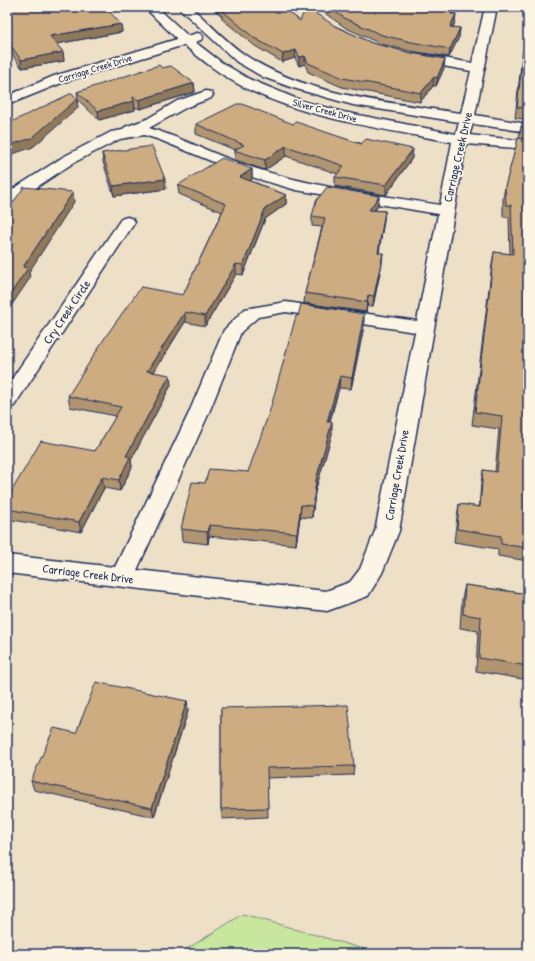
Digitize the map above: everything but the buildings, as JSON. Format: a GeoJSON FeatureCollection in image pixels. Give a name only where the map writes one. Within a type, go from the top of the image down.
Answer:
{"type":"FeatureCollection","features":[{"type":"Feature","properties":{"kind":"street","name":"Silver Creek Drive"},"geometry":{"type":"LineString","coordinates":[[150,7],[185,40],[216,65],[244,82],[297,104],[342,116],[460,139],[528,145]]}},
{"type":"Feature","properties":{"kind":"street","name":"Silver Creek Drive"},"geometry":{"type":"LineString","coordinates":[[184,7],[242,59],[268,74],[298,85],[354,101],[466,120],[528,128]]}},
{"type":"Feature","properties":{"kind":"street","name":"Carriage Creek Drive"},"geometry":{"type":"LineString","coordinates":[[7,564],[327,601],[359,589],[370,573],[387,531],[460,139],[464,132],[491,7]]}},
{"type":"Feature","properties":{"kind":"street","name":"Carriage Creek Drive"},"geometry":{"type":"LineString","coordinates":[[7,101],[59,79],[185,40],[214,34]]}},
{"type":"Feature","properties":{"kind":"street"},"geometry":{"type":"LineString","coordinates":[[403,55],[477,68]]}},
{"type":"Feature","properties":{"kind":"street"},"geometry":{"type":"LineString","coordinates":[[7,200],[68,160],[116,135],[142,126],[182,104],[206,95]]}},
{"type":"Feature","properties":{"kind":"street"},"geometry":{"type":"LineString","coordinates":[[116,135],[144,132],[165,137],[250,172],[302,186],[446,211]]}},
{"type":"Feature","properties":{"kind":"street","name":"Cry Creek Circle"},"geometry":{"type":"LineString","coordinates":[[7,401],[127,222]]}},
{"type":"Feature","properties":{"kind":"street"},"geometry":{"type":"LineString","coordinates":[[122,577],[198,415],[233,330],[252,313],[286,307],[424,328]]}},
{"type":"Feature","properties":{"kind":"green space"},"geometry":{"type":"Polygon","coordinates":[[[243,914],[381,954],[179,954],[243,914]]]}}]}
